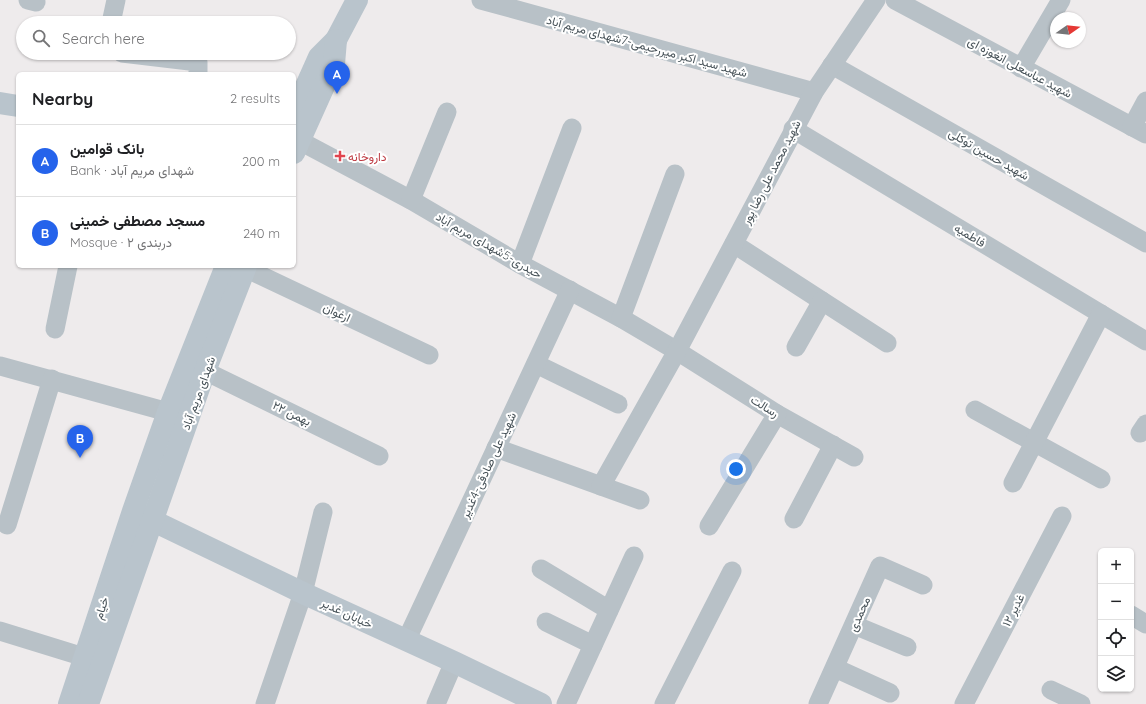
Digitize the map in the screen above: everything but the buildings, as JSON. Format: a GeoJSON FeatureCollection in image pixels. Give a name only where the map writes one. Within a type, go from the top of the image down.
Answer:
{"type":"FeatureCollection","features":[{"type":"Feature","properties":{"kind":"main road"},"geometry":{"type":"LineString","coordinates":[[296,75],[319,57],[336,40],[357,0]]}},
{"type":"Feature","properties":{"kind":"main road"},"geometry":{"type":"LineString","coordinates":[[296,145],[334,64],[336,40]]}},
{"type":"Feature","properties":{"kind":"main road"},"geometry":{"type":"LineString","coordinates":[[296,109],[319,57]]}},
{"type":"Feature","properties":{"kind":"main road"},"geometry":{"type":"LineString","coordinates":[[0,103],[16,106]]}},
{"type":"Feature","properties":{"kind":"main road","name":"شهدای مریم آباد"},"geometry":{"type":"LineString","coordinates":[[152,520],[206,371],[239,268]]}},
{"type":"Feature","properties":{"kind":"main road","name":"شهدای مریم آباد"},"geometry":{"type":"LineString","coordinates":[[133,511],[168,412],[239,268]]}},
{"type":"Feature","properties":{"kind":"main road","name":"خیابان غدیر"},"geometry":{"type":"LineString","coordinates":[[133,511],[303,593],[454,662],[541,704]]}},
{"type":"Feature","properties":{"kind":"main road","name":"خیام"},"geometry":{"type":"LineString","coordinates":[[69,704],[133,511]]}},
{"type":"Feature","properties":{"kind":"main road","name":"خیام"},"geometry":{"type":"LineString","coordinates":[[88,704],[152,520]]}},
{"type":"Feature","properties":{"kind":"street"},"geometry":{"type":"LineString","coordinates":[[113,16],[116,0]]}},
{"type":"Feature","properties":{"kind":"street","name":"شهید سید اکبر میررحیمی-7شهدای مریم آباد"},"geometry":{"type":"LineString","coordinates":[[481,0],[814,92]]}},
{"type":"Feature","properties":{"kind":"street","name":"شهید محمد علی رضا پور"},"geometry":{"type":"LineString","coordinates":[[601,486],[678,351],[793,129],[814,92],[876,0]]}},
{"type":"Feature","properties":{"kind":"street","name":"شهید عباسعلی انغوزه ای"},"geometry":{"type":"LineString","coordinates":[[895,0],[1139,130]]}},
{"type":"Feature","properties":{"kind":"street"},"geometry":{"type":"LineString","coordinates":[[1021,68],[1061,0]]}},
{"type":"Feature","properties":{"kind":"street"},"geometry":{"type":"LineString","coordinates":[[181,60],[198,62],[198,72]]}},
{"type":"Feature","properties":{"kind":"street","name":"شهید حسین توکلی"},"geometry":{"type":"LineString","coordinates":[[832,65],[1146,243]]}},
{"type":"Feature","properties":{"kind":"street"},"geometry":{"type":"LineString","coordinates":[[1139,130],[1146,101]]}},
{"type":"Feature","properties":{"kind":"street"},"geometry":{"type":"LineString","coordinates":[[410,200],[447,112]]}},
{"type":"Feature","properties":{"kind":"street"},"geometry":{"type":"LineString","coordinates":[[520,264],[572,128]]}},
{"type":"Feature","properties":{"kind":"street","name":"فاطمیه"},"geometry":{"type":"LineString","coordinates":[[793,129],[1146,341]]}},
{"type":"Feature","properties":{"kind":"street","name":"حیدری-5شهدای مریم آباد"},"geometry":{"type":"LineString","coordinates":[[296,145],[410,200],[520,264],[621,318],[678,351]]}},
{"type":"Feature","properties":{"kind":"street"},"geometry":{"type":"LineString","coordinates":[[621,318],[675,174]]}},
{"type":"Feature","properties":{"kind":"street"},"geometry":{"type":"LineString","coordinates":[[734,244],[887,343]]}},
{"type":"Feature","properties":{"kind":"street"},"geometry":{"type":"LineString","coordinates":[[55,329],[68,268]]}},
{"type":"Feature","properties":{"kind":"street","name":"ارغوان"},"geometry":{"type":"LineString","coordinates":[[241,268],[429,355]]}},
{"type":"Feature","properties":{"kind":"street","name":"شهید علی صادقی-4غدیر"},"geometry":{"type":"LineString","coordinates":[[406,640],[570,290]]}},
{"type":"Feature","properties":{"kind":"street"},"geometry":{"type":"LineString","coordinates":[[796,347],[822,301]]}},
{"type":"Feature","properties":{"kind":"street"},"geometry":{"type":"LineString","coordinates":[[1013,482],[1101,314]]}},
{"type":"Feature","properties":{"kind":"street","name":"رسالت"},"geometry":{"type":"LineString","coordinates":[[678,351],[777,414],[854,457]]}},
{"type":"Feature","properties":{"kind":"street"},"geometry":{"type":"LineString","coordinates":[[536,364],[618,404]]}},
{"type":"Feature","properties":{"kind":"street"},"geometry":{"type":"LineString","coordinates":[[0,366],[168,412]]}},
{"type":"Feature","properties":{"kind":"street","name":"۲۲ بهمن"},"geometry":{"type":"LineString","coordinates":[[206,371],[380,456]]}},
{"type":"Feature","properties":{"kind":"street"},"geometry":{"type":"LineString","coordinates":[[7,525],[52,379]]}},
{"type":"Feature","properties":{"kind":"street"},"geometry":{"type":"LineString","coordinates":[[975,410],[1035,441],[1101,479]]}},
{"type":"Feature","properties":{"kind":"street"},"geometry":{"type":"LineString","coordinates":[[709,526],[777,414]]}},
{"type":"Feature","properties":{"kind":"street"},"geometry":{"type":"LineString","coordinates":[[794,519],[833,445]]}},
{"type":"Feature","properties":{"kind":"street"},"geometry":{"type":"LineString","coordinates":[[496,448],[640,500]]}},
{"type":"Feature","properties":{"kind":"street"},"geometry":{"type":"LineString","coordinates":[[265,704],[303,593],[323,512]]}},
{"type":"Feature","properties":{"kind":"street","name":"غدیر ۱۲"},"geometry":{"type":"LineString","coordinates":[[964,704],[1062,516]]}},
{"type":"Feature","properties":{"kind":"street"},"geometry":{"type":"LineString","coordinates":[[566,704],[634,556]]}},
{"type":"Feature","properties":{"kind":"street","name":"محمدی"},"geometry":{"type":"LineString","coordinates":[[818,704],[880,566],[923,586]]}},
{"type":"Feature","properties":{"kind":"street"},"geometry":{"type":"LineString","coordinates":[[541,569],[609,610]]}},
{"type":"Feature","properties":{"kind":"street"},"geometry":{"type":"LineString","coordinates":[[664,704],[732,571]]}},
{"type":"Feature","properties":{"kind":"street"},"geometry":{"type":"LineString","coordinates":[[1134,617],[1146,624]]}},
{"type":"Feature","properties":{"kind":"street"},"geometry":{"type":"LineString","coordinates":[[546,622],[593,645]]}},
{"type":"Feature","properties":{"kind":"street"},"geometry":{"type":"LineString","coordinates":[[854,625],[907,647]]}},
{"type":"Feature","properties":{"kind":"street"},"geometry":{"type":"LineString","coordinates":[[0,631],[84,657]]}},
{"type":"Feature","properties":{"kind":"street"},"geometry":{"type":"LineString","coordinates":[[436,704],[454,662]]}},
{"type":"Feature","properties":{"kind":"street"},"geometry":{"type":"LineString","coordinates":[[835,668],[890,693]]}},
{"type":"Feature","properties":{"kind":"street"},"geometry":{"type":"LineString","coordinates":[[1051,690],[1081,704]]}},
{"type":"Feature","properties":{"kind":"place","name":"بانک قوامین"},"geometry":{"type":"Point","coordinates":[337,94]}},
{"type":"Feature","properties":{"kind":"place","name":"داروخانه"},"geometry":{"type":"Point","coordinates":[340,156]}},
{"type":"Feature","properties":{"kind":"place","name":"مسجد مصطفی خمینی"},"geometry":{"type":"Point","coordinates":[80,458]}}]}
